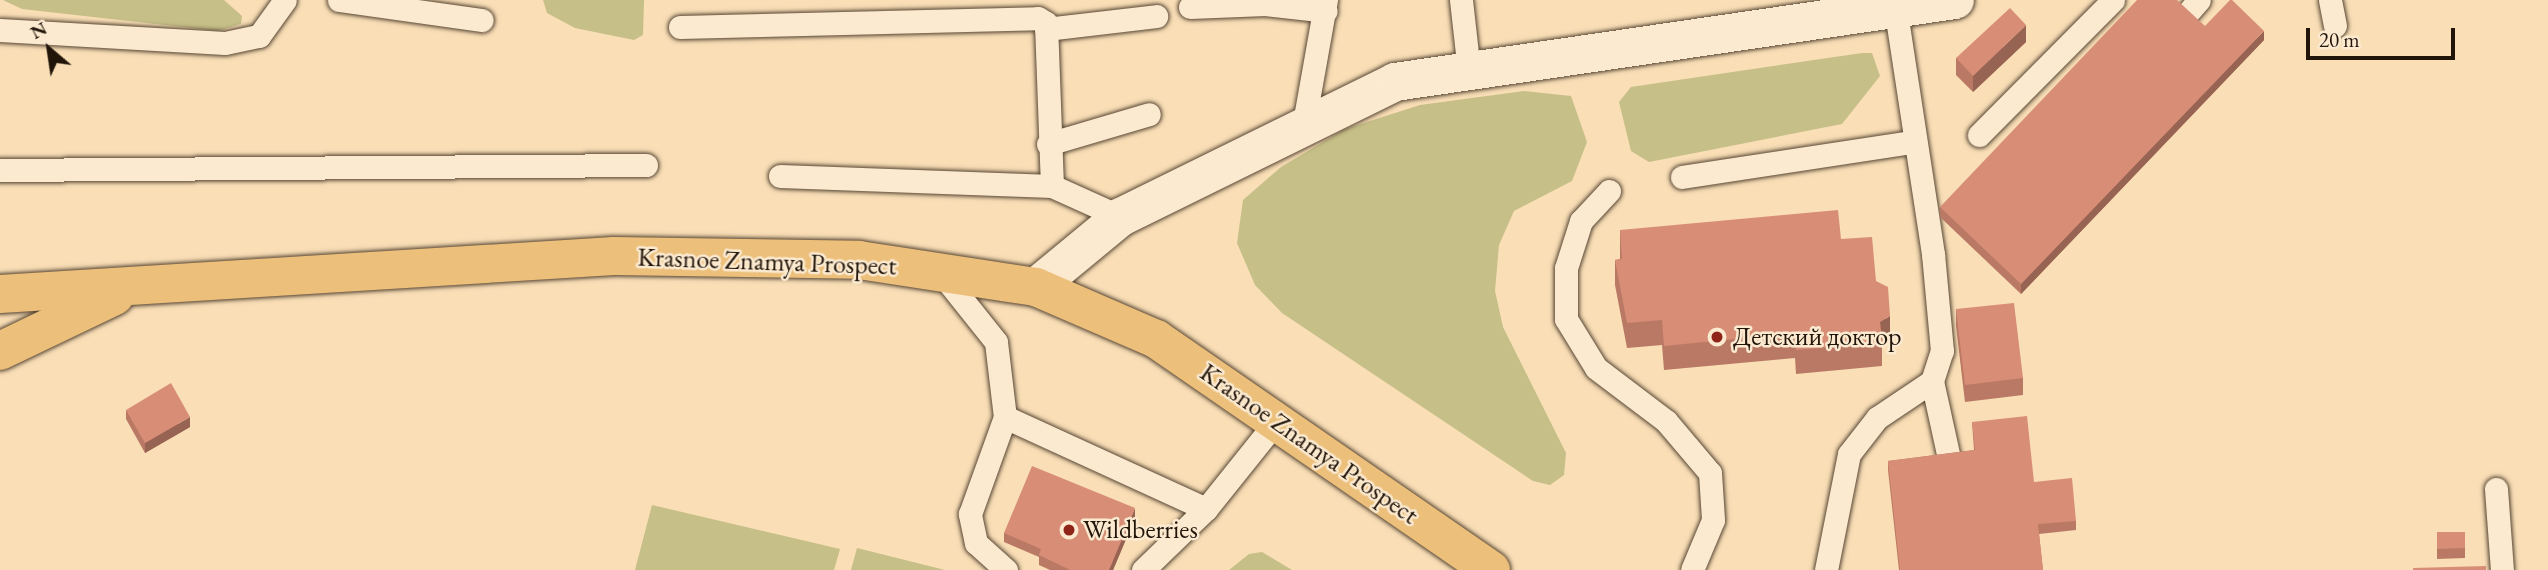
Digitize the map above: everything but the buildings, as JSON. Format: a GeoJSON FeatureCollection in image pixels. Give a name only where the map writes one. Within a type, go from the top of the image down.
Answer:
{"type":"FeatureCollection","features":[{"type":"Feature","properties":{"kind":"main road","name":"Krasnoe Znamya Prospect"},"geometry":{"type":"LineString","coordinates":[[0,294],[127,290],[446,262],[614,256],[859,260],[1035,287],[1156,339],[1278,419],[1491,570]]}},
{"type":"Feature","properties":{"kind":"main road","name":"Krasnoe Znamya Prospect"},"geometry":{"type":"LineString","coordinates":[[0,351],[127,290]]}},
{"type":"Feature","properties":{"kind":"street"},"geometry":{"type":"LineString","coordinates":[[1035,287],[1121,217],[1304,123],[1395,82],[1894,6],[1955,0]]}},
{"type":"Feature","properties":{"kind":"lane"},"geometry":{"type":"LineString","coordinates":[[0,30],[225,43],[259,36],[285,0]]}},
{"type":"Feature","properties":{"kind":"lane"},"geometry":{"type":"LineString","coordinates":[[339,0],[482,20]]}},
{"type":"Feature","properties":{"kind":"lane"},"geometry":{"type":"LineString","coordinates":[[1461,0],[1469,71]]}},
{"type":"Feature","properties":{"kind":"lane"},"geometry":{"type":"LineString","coordinates":[[1979,135],[2113,0]]}},
{"type":"Feature","properties":{"kind":"lane"},"geometry":{"type":"LineString","coordinates":[[2156,47],[2199,0]]}},
{"type":"Feature","properties":{"kind":"lane"},"geometry":{"type":"LineString","coordinates":[[2330,0],[2335,26]]}},
{"type":"Feature","properties":{"kind":"lane"},"geometry":{"type":"LineString","coordinates":[[1189,7],[1326,5],[1304,123]]}},
{"type":"Feature","properties":{"kind":"lane"},"geometry":{"type":"LineString","coordinates":[[1894,6],[1912,142],[1933,254],[1942,351],[1932,381],[1950,463]]}},
{"type":"Feature","properties":{"kind":"lane"},"geometry":{"type":"LineString","coordinates":[[680,27],[1030,17],[1046,29],[1156,16]]}},
{"type":"Feature","properties":{"kind":"lane"},"geometry":{"type":"LineString","coordinates":[[1046,29],[1048,144],[1052,186]]}},
{"type":"Feature","properties":{"kind":"lane"},"geometry":{"type":"LineString","coordinates":[[1048,144],[1149,114]]}},
{"type":"Feature","properties":{"kind":"lane"},"geometry":{"type":"LineString","coordinates":[[1682,177],[1912,142]]}},
{"type":"Feature","properties":{"kind":"lane"},"geometry":{"type":"LineString","coordinates":[[0,170],[646,165]]}},
{"type":"Feature","properties":{"kind":"lane"},"geometry":{"type":"LineString","coordinates":[[780,176],[1052,186],[1121,217]]}},
{"type":"Feature","properties":{"kind":"lane"},"geometry":{"type":"LineString","coordinates":[[1609,191],[1581,221],[1570,256],[1566,320],[1596,368],[1666,421],[1710,473],[1713,520],[1692,570]]}},
{"type":"Feature","properties":{"kind":"lane"},"geometry":{"type":"LineString","coordinates":[[940,272],[996,342],[1005,417],[970,514],[976,543],[1006,570]]}},
{"type":"Feature","properties":{"kind":"lane"},"geometry":{"type":"LineString","coordinates":[[1826,570],[1849,454],[1877,418],[1932,381]]}},
{"type":"Feature","properties":{"kind":"lane"},"geometry":{"type":"LineString","coordinates":[[1005,417],[1206,509]]}},
{"type":"Feature","properties":{"kind":"lane"},"geometry":{"type":"LineString","coordinates":[[1143,570],[1206,509],[1278,419]]}},
{"type":"Feature","properties":{"kind":"lane"},"geometry":{"type":"LineString","coordinates":[[2496,489],[2502,570]]}},
{"type":"Feature","properties":{"kind":"shaded area"},"geometry":{"type":"Polygon","coordinates":[[[3,0],[224,0],[242,16],[241,24],[218,31],[22,9],[3,0]]]}},
{"type":"Feature","properties":{"kind":"shaded area"},"geometry":{"type":"Polygon","coordinates":[[[543,0],[644,0],[643,35],[634,40],[575,28],[547,13],[543,0]]]}},
{"type":"Feature","properties":{"kind":"shaded area"},"geometry":{"type":"Polygon","coordinates":[[[1872,53],[1880,76],[1842,124],[1649,162],[1631,151],[1619,102],[1631,87],[1872,53]]]}},
{"type":"Feature","properties":{"kind":"shaded area"},"geometry":{"type":"Polygon","coordinates":[[[1524,91],[1571,96],[1587,142],[1572,181],[1514,211],[1499,245],[1495,291],[1503,327],[1566,453],[1564,475],[1550,485],[1533,481],[1282,313],[1255,285],[1237,243],[1243,200],[1281,167],[1345,129],[1420,105],[1524,91]]]}},
{"type":"Feature","properties":{"kind":"shaded area"},"geometry":{"type":"Polygon","coordinates":[[[652,505],[840,549],[834,570],[635,570],[652,505]]]}},
{"type":"Feature","properties":{"kind":"shaded area"},"geometry":{"type":"Polygon","coordinates":[[[857,548],[945,570],[851,570],[857,548]]]}},
{"type":"Feature","properties":{"kind":"shaded area"},"geometry":{"type":"Polygon","coordinates":[[[1262,552],[1292,570],[1229,570],[1249,554],[1262,552]]]}},
{"type":"Feature","properties":{"kind":"place","name":"Детский доктор"},"geometry":{"type":"Point","coordinates":[1717,337]}},
{"type":"Feature","properties":{"kind":"place","name":"Wildberries"},"geometry":{"type":"Point","coordinates":[1069,530]}}]}
